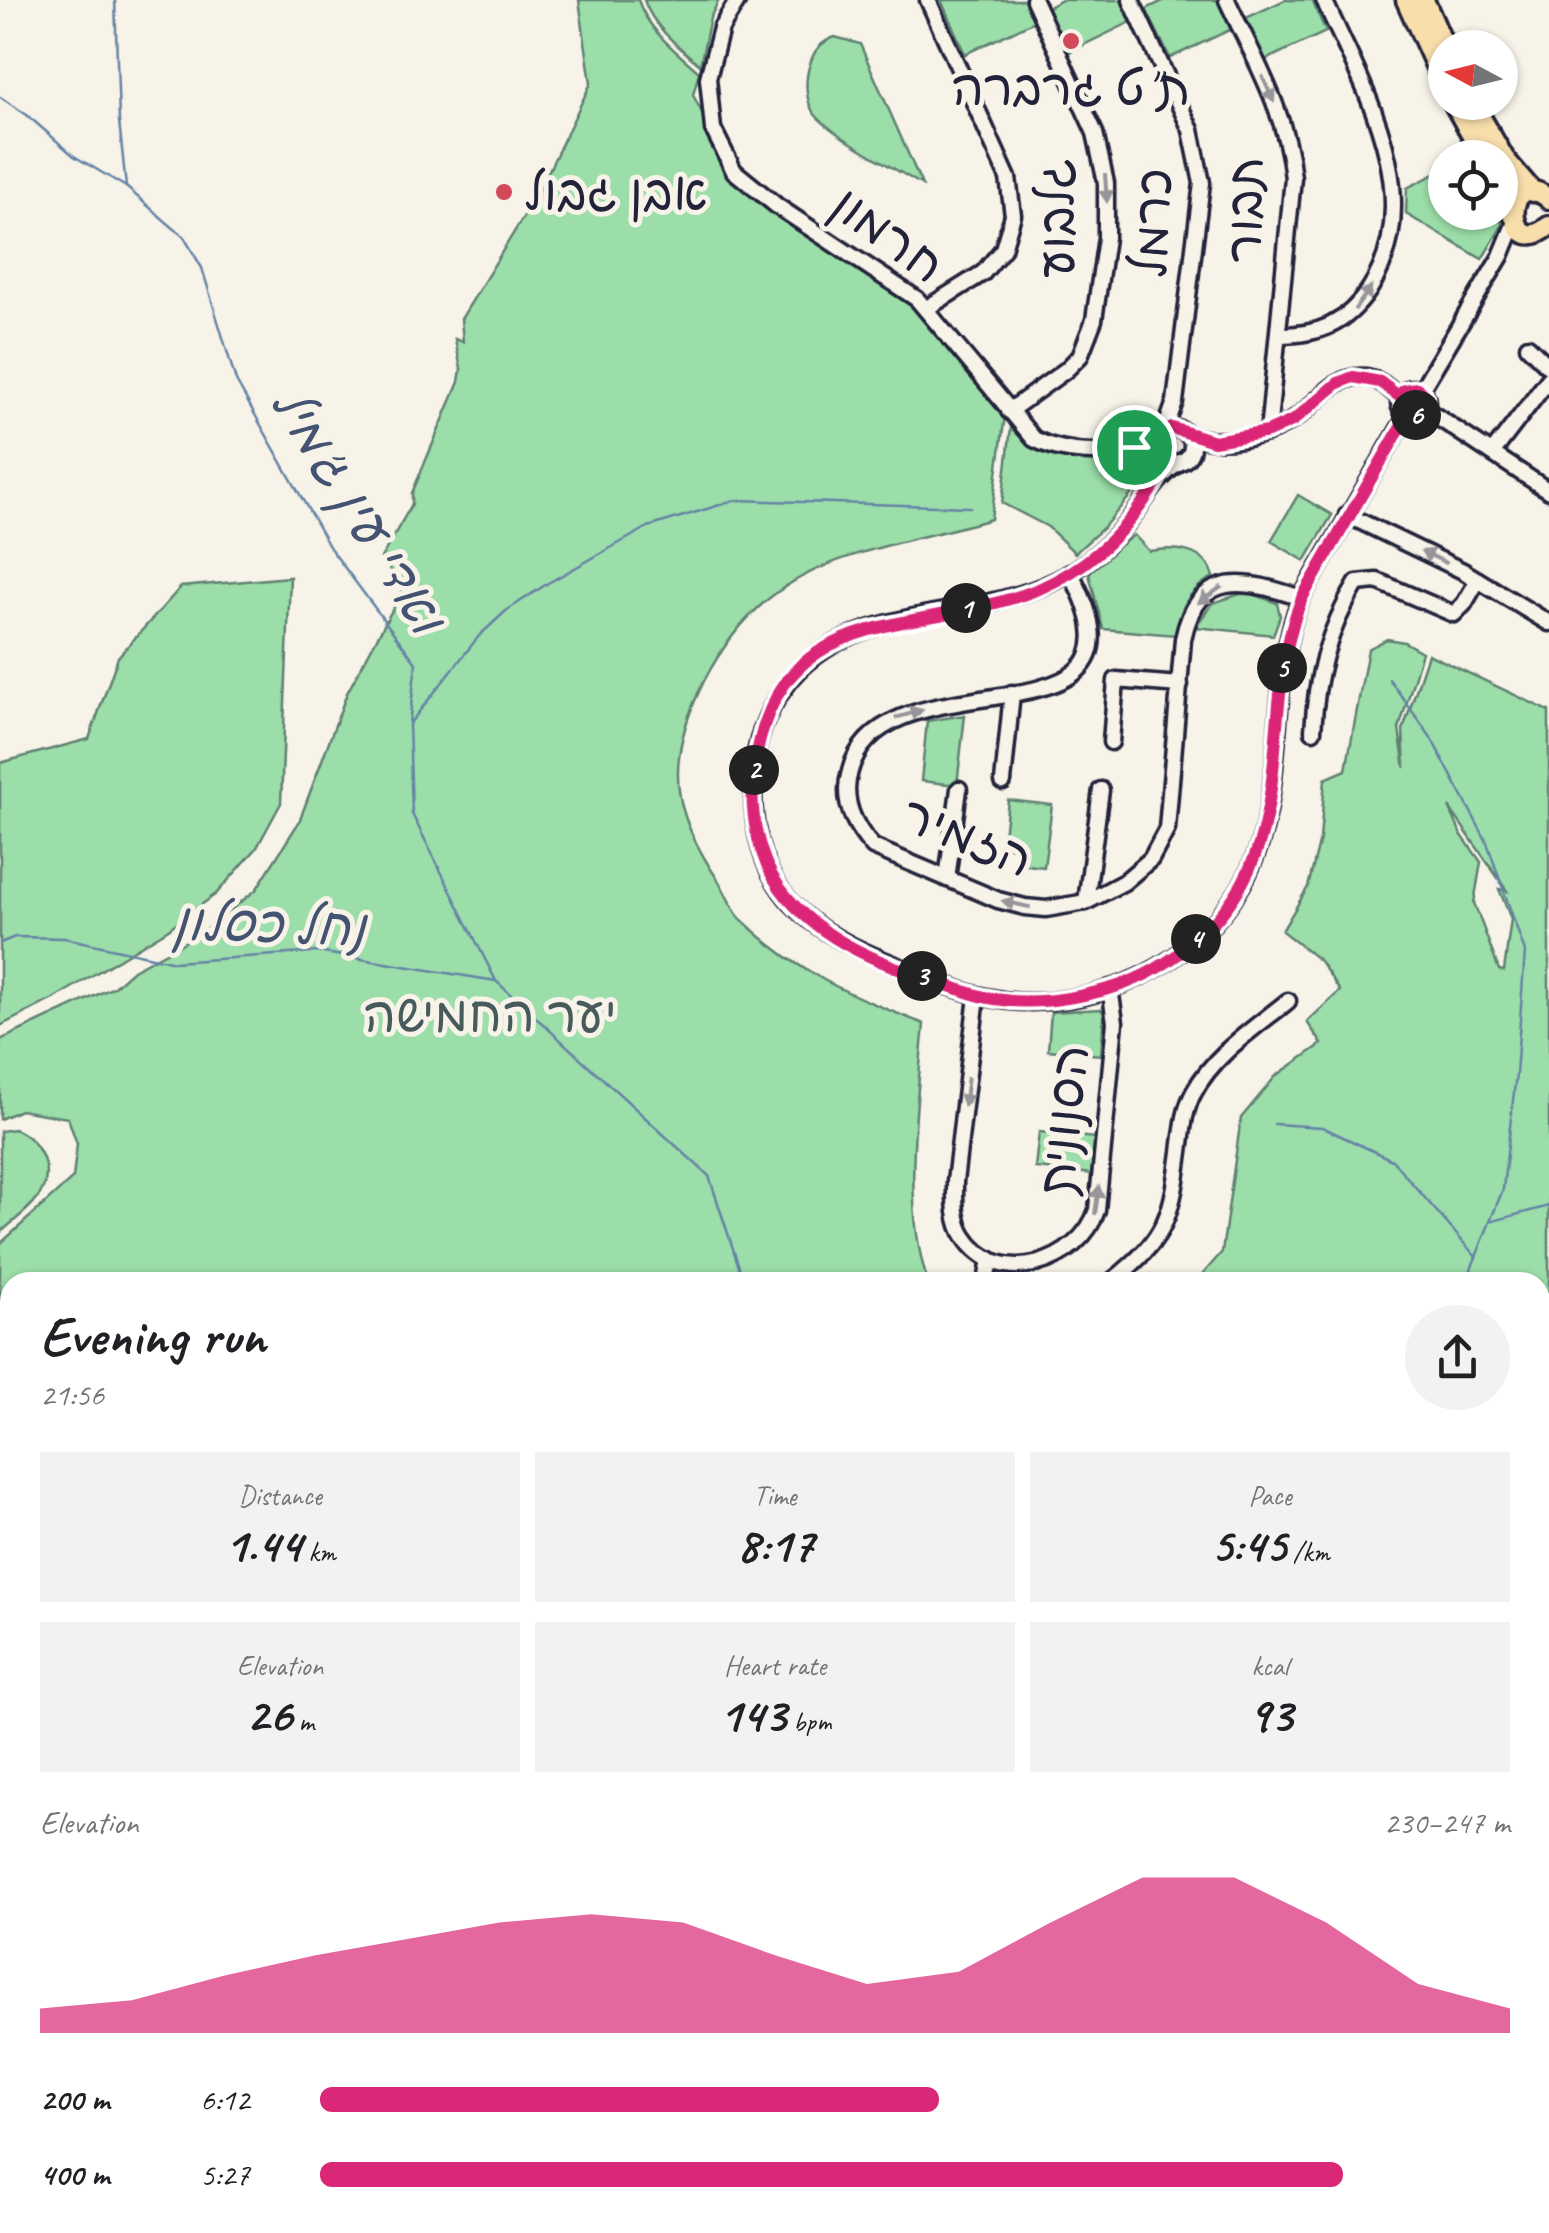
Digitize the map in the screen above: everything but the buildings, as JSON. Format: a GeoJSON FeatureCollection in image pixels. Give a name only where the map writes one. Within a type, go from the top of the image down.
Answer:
{"type":"FeatureCollection","features":[{"type":"Feature","properties":{"kind":"main road"},"geometry":{"type":"LineString","coordinates":[[1406,0],[1428,49]]}},
{"type":"Feature","properties":{"kind":"main road"},"geometry":{"type":"LineString","coordinates":[[1424,0],[1437,30]]}},
{"type":"Feature","properties":{"kind":"main road"},"geometry":{"type":"LineString","coordinates":[[1482,120],[1504,158],[1543,191],[1515,202],[1527,226],[1549,245]]}},
{"type":"Feature","properties":{"kind":"street","name":"חרמון"},"geometry":{"type":"LineString","coordinates":[[738,0],[721,28],[708,78],[712,129],[726,158],[743,180],[927,308],[1034,439],[1076,452],[1134,447],[1162,434]]}},
{"type":"Feature","properties":{"kind":"street","name":"גלבוע"},"geometry":{"type":"LineString","coordinates":[[1009,411],[1080,356],[1094,320],[1106,238],[1106,183],[1095,133],[1034,0]]}},
{"type":"Feature","properties":{"kind":"street","name":"כרמל"},"geometry":{"type":"LineString","coordinates":[[1131,0],[1190,130],[1202,184],[1175,402],[1176,418],[1186,432]]}},
{"type":"Feature","properties":{"kind":"street","name":"תבור"},"geometry":{"type":"LineString","coordinates":[[1227,0],[1280,117],[1292,162],[1293,200],[1268,432]]}},
{"type":"Feature","properties":{"kind":"street"},"geometry":{"type":"LineString","coordinates":[[1278,335],[1322,331],[1348,316],[1366,295],[1381,267],[1392,226],[1390,175],[1380,129],[1324,0]]}},
{"type":"Feature","properties":{"kind":"street"},"geometry":{"type":"LineString","coordinates":[[927,308],[972,282],[1002,249],[1013,215],[1010,187],[929,4]]}},
{"type":"Feature","properties":{"kind":"street"},"geometry":{"type":"LineString","coordinates":[[1421,390],[1501,256],[1527,226]]}},
{"type":"Feature","properties":{"kind":"street"},"geometry":{"type":"LineString","coordinates":[[1528,346],[1549,366]]}},
{"type":"Feature","properties":{"kind":"street"},"geometry":{"type":"LineString","coordinates":[[1400,397],[1380,382],[1353,377],[1338,383],[1294,420],[1268,432],[1214,441],[1184,458],[1160,477],[1120,532],[1070,572],[1037,589],[993,603],[870,628],[815,653],[785,686],[764,724],[757,749],[753,806],[757,832],[764,859],[791,904],[829,936],[860,951],[977,996],[1029,1002],[1110,988],[1144,976],[1189,946],[1224,910],[1250,868],[1268,819],[1282,670],[1293,619],[1347,514],[1408,415]]}},
{"type":"Feature","properties":{"kind":"street"},"geometry":{"type":"LineString","coordinates":[[1493,452],[1549,378]]}},
{"type":"Feature","properties":{"kind":"street"},"geometry":{"type":"LineString","coordinates":[[1408,388],[1421,390],[1426,398],[1425,408],[1420,414],[1408,415],[1400,408],[1400,397],[1408,388]]}},
{"type":"Feature","properties":{"kind":"street","name":"כרמל"},"geometry":{"type":"LineString","coordinates":[[1162,434],[1175,402]]}},
{"type":"Feature","properties":{"kind":"street"},"geometry":{"type":"LineString","coordinates":[[1425,408],[1549,491]]}},
{"type":"Feature","properties":{"kind":"street"},"geometry":{"type":"LineString","coordinates":[[1160,477],[1162,434],[1172,428],[1214,441]]}},
{"type":"Feature","properties":{"kind":"street"},"geometry":{"type":"LineString","coordinates":[[1160,455],[1169,462],[1184,458],[1192,446],[1186,432]]}},
{"type":"Feature","properties":{"kind":"street","name":"חרמון"},"geometry":{"type":"LineString","coordinates":[[1134,447],[1160,455]]}},
{"type":"Feature","properties":{"kind":"street"},"geometry":{"type":"LineString","coordinates":[[1347,514],[1478,580],[1549,624]]}},
{"type":"Feature","properties":{"kind":"street","name":"הזמיר"},"geometry":{"type":"LineString","coordinates":[[1070,572],[1092,626],[1089,654],[1072,677],[1059,683],[898,716],[870,734],[850,766],[846,800],[862,835],[885,853],[1026,907],[1046,909],[1086,902],[1140,870],[1151,859],[1167,829],[1186,624],[1191,611],[1210,590],[1238,582],[1302,598]]}},
{"type":"Feature","properties":{"kind":"street"},"geometry":{"type":"LineString","coordinates":[[1313,731],[1324,651],[1357,583],[1378,581],[1454,614],[1478,580]]}},
{"type":"Feature","properties":{"kind":"street"},"geometry":{"type":"LineString","coordinates":[[1111,742],[1116,680],[1180,685]]}},
{"type":"Feature","properties":{"kind":"street"},"geometry":{"type":"LineString","coordinates":[[1003,782],[1012,693]]}},
{"type":"Feature","properties":{"kind":"street"},"geometry":{"type":"LineString","coordinates":[[947,879],[959,789]]}},
{"type":"Feature","properties":{"kind":"street"},"geometry":{"type":"LineString","coordinates":[[1086,902],[1100,790]]}},
{"type":"Feature","properties":{"kind":"street","name":"הסנונית"},"geometry":{"type":"LineString","coordinates":[[977,996],[955,1208],[965,1238],[990,1259],[1018,1266],[1046,1262],[1074,1248],[1093,1222],[1115,1022],[1110,988]]}},
{"type":"Feature","properties":{"kind":"street"},"geometry":{"type":"LineString","coordinates":[[1124,1272],[1142,1258],[1164,1228],[1193,1093],[1216,1063],[1288,1001]]}},
{"type":"Feature","properties":{"kind":"street"},"geometry":{"type":"LineString","coordinates":[[988,1272],[990,1259]]}},
{"type":"Feature","properties":{"kind":"green space","name":"יער החמישה"},"geometry":{"type":"Polygon","coordinates":[[[579,0],[638,0],[655,30],[699,72],[693,95],[727,161],[929,308],[1005,415],[991,519],[839,560],[810,572],[759,607],[726,646],[698,694],[681,747],[678,772],[682,808],[690,830],[741,919],[805,969],[924,1024],[913,1189],[925,1272],[0,1272],[0,1244],[73,1178],[77,1144],[68,1118],[20,1110],[0,1119],[0,1040],[114,987],[133,970],[203,932],[256,890],[299,822],[347,693],[404,588],[381,558],[412,504],[412,493],[459,382],[461,369],[455,339],[463,342],[461,319],[538,193],[591,83],[579,0]]]}},
{"type":"Feature","properties":{"kind":"green space"},"geometry":{"type":"Polygon","coordinates":[[[644,0],[719,0],[710,18],[700,65],[660,28],[644,0]]]}},
{"type":"Feature","properties":{"kind":"green space"},"geometry":{"type":"Polygon","coordinates":[[[941,0],[1027,0],[1037,20],[965,54],[941,0]]]}},
{"type":"Feature","properties":{"kind":"green space"},"geometry":{"type":"Polygon","coordinates":[[[1062,0],[1128,0],[1137,19],[1067,53],[1046,8],[1062,0]]]}},
{"type":"Feature","properties":{"kind":"green space"},"geometry":{"type":"Polygon","coordinates":[[[1165,0],[1221,0],[1234,28],[1170,58],[1146,9],[1165,0]]]}},
{"type":"Feature","properties":{"kind":"green space"},"geometry":{"type":"Polygon","coordinates":[[[1285,0],[1312,0],[1326,32],[1265,60],[1246,18],[1285,0]]]}},
{"type":"Feature","properties":{"kind":"green space"},"geometry":{"type":"Polygon","coordinates":[[[835,37],[860,44],[922,185],[845,139],[812,110],[806,87],[810,64],[819,47],[835,37]]]}},
{"type":"Feature","properties":{"kind":"green space"},"geometry":{"type":"Polygon","coordinates":[[[1428,178],[1428,227],[1406,214],[1407,188],[1428,178]]]}},
{"type":"Feature","properties":{"kind":"green space"},"geometry":{"type":"Polygon","coordinates":[[[1433,230],[1500,230],[1482,259],[1433,230]]]}},
{"type":"Feature","properties":{"kind":"green space"},"geometry":{"type":"Polygon","coordinates":[[[1011,427],[1023,439],[1056,452],[1148,453],[1151,471],[1103,528],[1075,553],[1048,527],[1002,503],[1011,427]]]}},
{"type":"Feature","properties":{"kind":"green space"},"geometry":{"type":"Polygon","coordinates":[[[1298,495],[1332,515],[1305,561],[1271,541],[1298,495]]]}},
{"type":"Feature","properties":{"kind":"green space"},"geometry":{"type":"Polygon","coordinates":[[[1134,535],[1149,551],[1188,552],[1209,567],[1213,577],[1187,601],[1176,635],[1103,629],[1089,574],[1098,561],[1134,535]]]}},
{"type":"Feature","properties":{"kind":"green space"},"geometry":{"type":"Polygon","coordinates":[[[290,577],[281,803],[256,849],[216,894],[167,930],[55,998],[0,1026],[0,763],[89,739],[118,657],[181,587],[290,577]]]}},
{"type":"Feature","properties":{"kind":"green space"},"geometry":{"type":"Polygon","coordinates":[[[1253,594],[1277,603],[1280,616],[1273,635],[1195,627],[1213,603],[1253,594]]]}},
{"type":"Feature","properties":{"kind":"green space"},"geometry":{"type":"Polygon","coordinates":[[[1387,639],[1404,642],[1422,652],[1399,729],[1405,768],[1403,730],[1428,654],[1549,711],[1549,1272],[1205,1272],[1222,1252],[1241,1118],[1276,1076],[1322,1044],[1307,1022],[1340,991],[1320,961],[1282,931],[1308,887],[1320,839],[1325,779],[1346,770],[1368,649],[1387,639]],[[1449,807],[1461,834],[1481,862],[1474,903],[1499,970],[1504,971],[1511,919],[1499,889],[1507,891],[1449,807]]]}},
{"type":"Feature","properties":{"kind":"green space"},"geometry":{"type":"Polygon","coordinates":[[[965,715],[957,785],[921,781],[927,721],[965,715]]]}},
{"type":"Feature","properties":{"kind":"green space"},"geometry":{"type":"Polygon","coordinates":[[[1008,800],[1052,805],[1044,867],[1019,864],[1020,849],[1003,846],[1008,800]]]}},
{"type":"Feature","properties":{"kind":"green space"},"geometry":{"type":"Polygon","coordinates":[[[1101,1009],[1101,1055],[1048,1050],[1051,1012],[1101,1009]]]}},
{"type":"Feature","properties":{"kind":"green space"},"geometry":{"type":"Polygon","coordinates":[[[14,1129],[37,1147],[46,1175],[40,1194],[0,1233],[0,1131],[14,1129]]]}},
{"type":"Feature","properties":{"kind":"green space"},"geometry":{"type":"Polygon","coordinates":[[[1039,1132],[1096,1138],[1092,1174],[1035,1168],[1039,1132]]]}},
{"type":"Feature","properties":{"kind":"waterway"},"geometry":{"type":"LineString","coordinates":[[115,0],[119,121],[126,187]]}},
{"type":"Feature","properties":{"kind":"waterway","name":"ואדי עין ג'מיל"},"geometry":{"type":"LineString","coordinates":[[0,97],[74,156],[126,187],[184,237],[202,268],[236,381],[330,548],[416,663],[409,724],[412,814],[496,981]]}},
{"type":"Feature","properties":{"kind":"waterway"},"geometry":{"type":"LineString","coordinates":[[410,723],[479,636],[506,611],[648,527],[736,500],[970,507]]}},
{"type":"Feature","properties":{"kind":"waterway"},"geometry":{"type":"LineString","coordinates":[[1389,679],[1430,736],[1486,840],[1525,952],[1503,1189],[1470,1272]]}},
{"type":"Feature","properties":{"kind":"waterway","name":"נחל כסלון"},"geometry":{"type":"LineString","coordinates":[[0,943],[15,937],[65,938],[175,962],[318,952],[496,981],[709,1176],[741,1272]]}},
{"type":"Feature","properties":{"kind":"waterway"},"geometry":{"type":"LineString","coordinates":[[1274,1124],[1322,1127],[1392,1160],[1476,1257]]}},
{"type":"Feature","properties":{"kind":"waterway"},"geometry":{"type":"LineString","coordinates":[[1493,1221],[1549,1206]]}},
{"type":"Feature","properties":{"kind":"place","name":"ת\"ט גרברה"},"geometry":{"type":"Point","coordinates":[1071,41]}},
{"type":"Feature","properties":{"kind":"place","name":"אבן גבול"},"geometry":{"type":"Point","coordinates":[504,192]}},
{"type":"Feature","properties":{"kind":"route"},"geometry":{"type":"LineString","coordinates":[[1353,377],[1371,378],[1400,397],[1404,390],[1417,388],[1426,398],[1423,412],[1408,415],[1347,514],[1315,569],[1293,619],[1282,670],[1268,819],[1238,891],[1208,929],[1144,976],[1120,986],[1060,999],[1029,1002],[977,996],[829,936],[791,904],[776,884],[757,832],[753,780],[757,749],[774,703],[815,653],[850,634],[993,603],[1037,589],[1084,564],[1120,532],[1160,477],[1162,456],[1134,447],[1172,428],[1214,441],[1253,437],[1294,420],[1338,383],[1353,377]]}}]}
